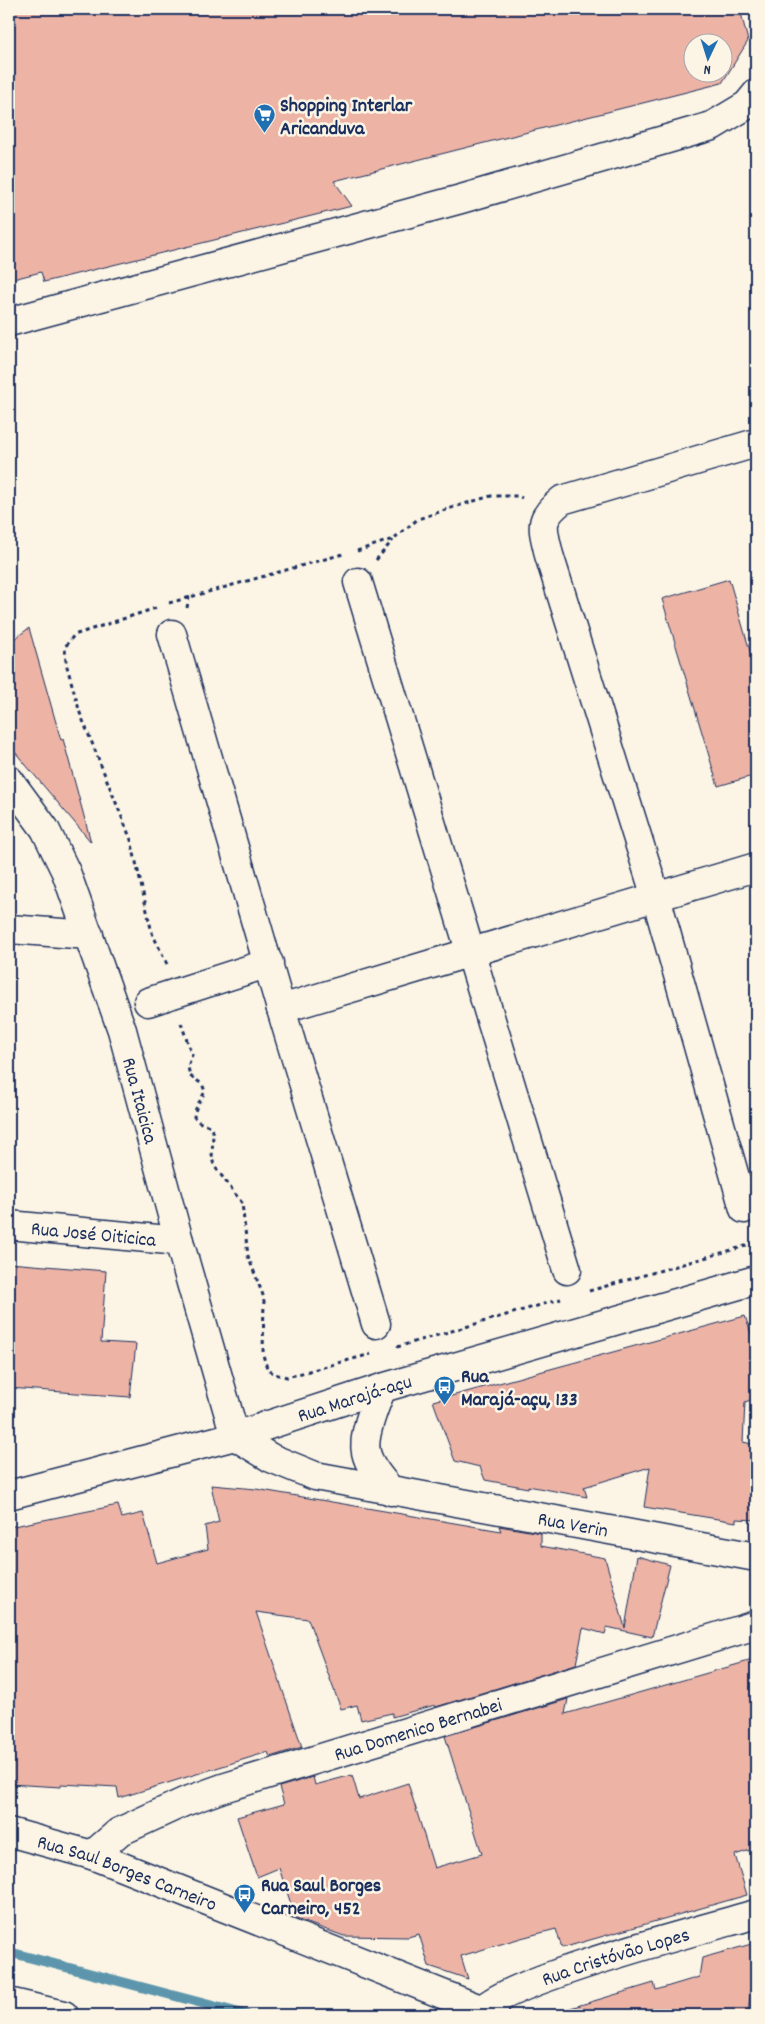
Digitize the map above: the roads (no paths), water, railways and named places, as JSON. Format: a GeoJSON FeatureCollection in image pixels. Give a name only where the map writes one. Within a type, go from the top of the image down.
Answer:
{"type":"FeatureCollection","features":[{"type":"Feature","properties":{"kind":"street"},"geometry":{"type":"LineString","coordinates":[[9,322],[461,199],[712,126],[748,105],[756,94]]}},
{"type":"Feature","properties":{"kind":"street"},"geometry":{"type":"LineString","coordinates":[[744,1209],[656,897],[549,555],[543,528],[548,511],[562,500],[756,443]]}},
{"type":"Feature","properties":{"kind":"street"},"geometry":{"type":"LineString","coordinates":[[358,582],[567,1270]]}},
{"type":"Feature","properties":{"kind":"street"},"geometry":{"type":"LineString","coordinates":[[172,634],[281,1009],[376,1324]]}},
{"type":"Feature","properties":{"kind":"street","name":"Rua Itaicica"},"geometry":{"type":"LineString","coordinates":[[9,780],[45,830],[66,872],[122,1030],[178,1241],[235,1436]]}},
{"type":"Feature","properties":{"kind":"street"},"geometry":{"type":"LineString","coordinates":[[281,1009],[756,867]]}},
{"type":"Feature","properties":{"kind":"street"},"geometry":{"type":"LineString","coordinates":[[9,930],[89,935]]}},
{"type":"Feature","properties":{"kind":"street"},"geometry":{"type":"LineString","coordinates":[[160,998],[269,964]]}},
{"type":"Feature","properties":{"kind":"street","name":"Rua José Oiticica"},"geometry":{"type":"LineString","coordinates":[[9,1226],[178,1241]]}},
{"type":"Feature","properties":{"kind":"street","name":"Rua Marajá-açu"},"geometry":{"type":"LineString","coordinates":[[9,1495],[235,1436],[382,1388],[756,1280]]}},
{"type":"Feature","properties":{"kind":"street"},"geometry":{"type":"LineString","coordinates":[[382,1388],[368,1429],[366,1451],[377,1474],[391,1491]]}},
{"type":"Feature","properties":{"kind":"street","name":"Rua Verin"},"geometry":{"type":"LineString","coordinates":[[235,1436],[271,1458],[316,1476],[756,1557]]}},
{"type":"Feature","properties":{"kind":"street"},"geometry":{"type":"LineString","coordinates":[[746,1628],[756,1611]]}},
{"type":"Feature","properties":{"kind":"street","name":"Rua Domenico Bernabei"},"geometry":{"type":"LineString","coordinates":[[92,1855],[119,1832],[184,1802],[222,1788],[746,1628]]}},
{"type":"Feature","properties":{"kind":"street","name":"Rua Saul Borges Carneiro"},"geometry":{"type":"LineString","coordinates":[[9,1832],[92,1855],[484,2013]]}},
{"type":"Feature","properties":{"kind":"street","name":"Rua Cristóvão Lopes"},"geometry":{"type":"LineString","coordinates":[[484,2013],[513,1992],[550,1976],[756,1914]]}},
{"type":"Feature","properties":{"kind":"street"},"geometry":{"type":"LineString","coordinates":[[9,2002],[64,2015]]}},
{"type":"Feature","properties":{"kind":"waterway"},"geometry":{"type":"LineString","coordinates":[[9,1952],[247,2015]]}},
{"type":"Feature","properties":{"kind":"place","name":"Shopping Interlar Aricanduva"},"geometry":{"type":"Point","coordinates":[264,134]}},
{"type":"Feature","properties":{"kind":"place","name":"Rua Marajá-açu, 133"},"geometry":{"type":"Point","coordinates":[445,1406]}},
{"type":"Feature","properties":{"kind":"place","name":"Rua Saul Borges Carneiro, 452"},"geometry":{"type":"Point","coordinates":[245,1914]}}]}
